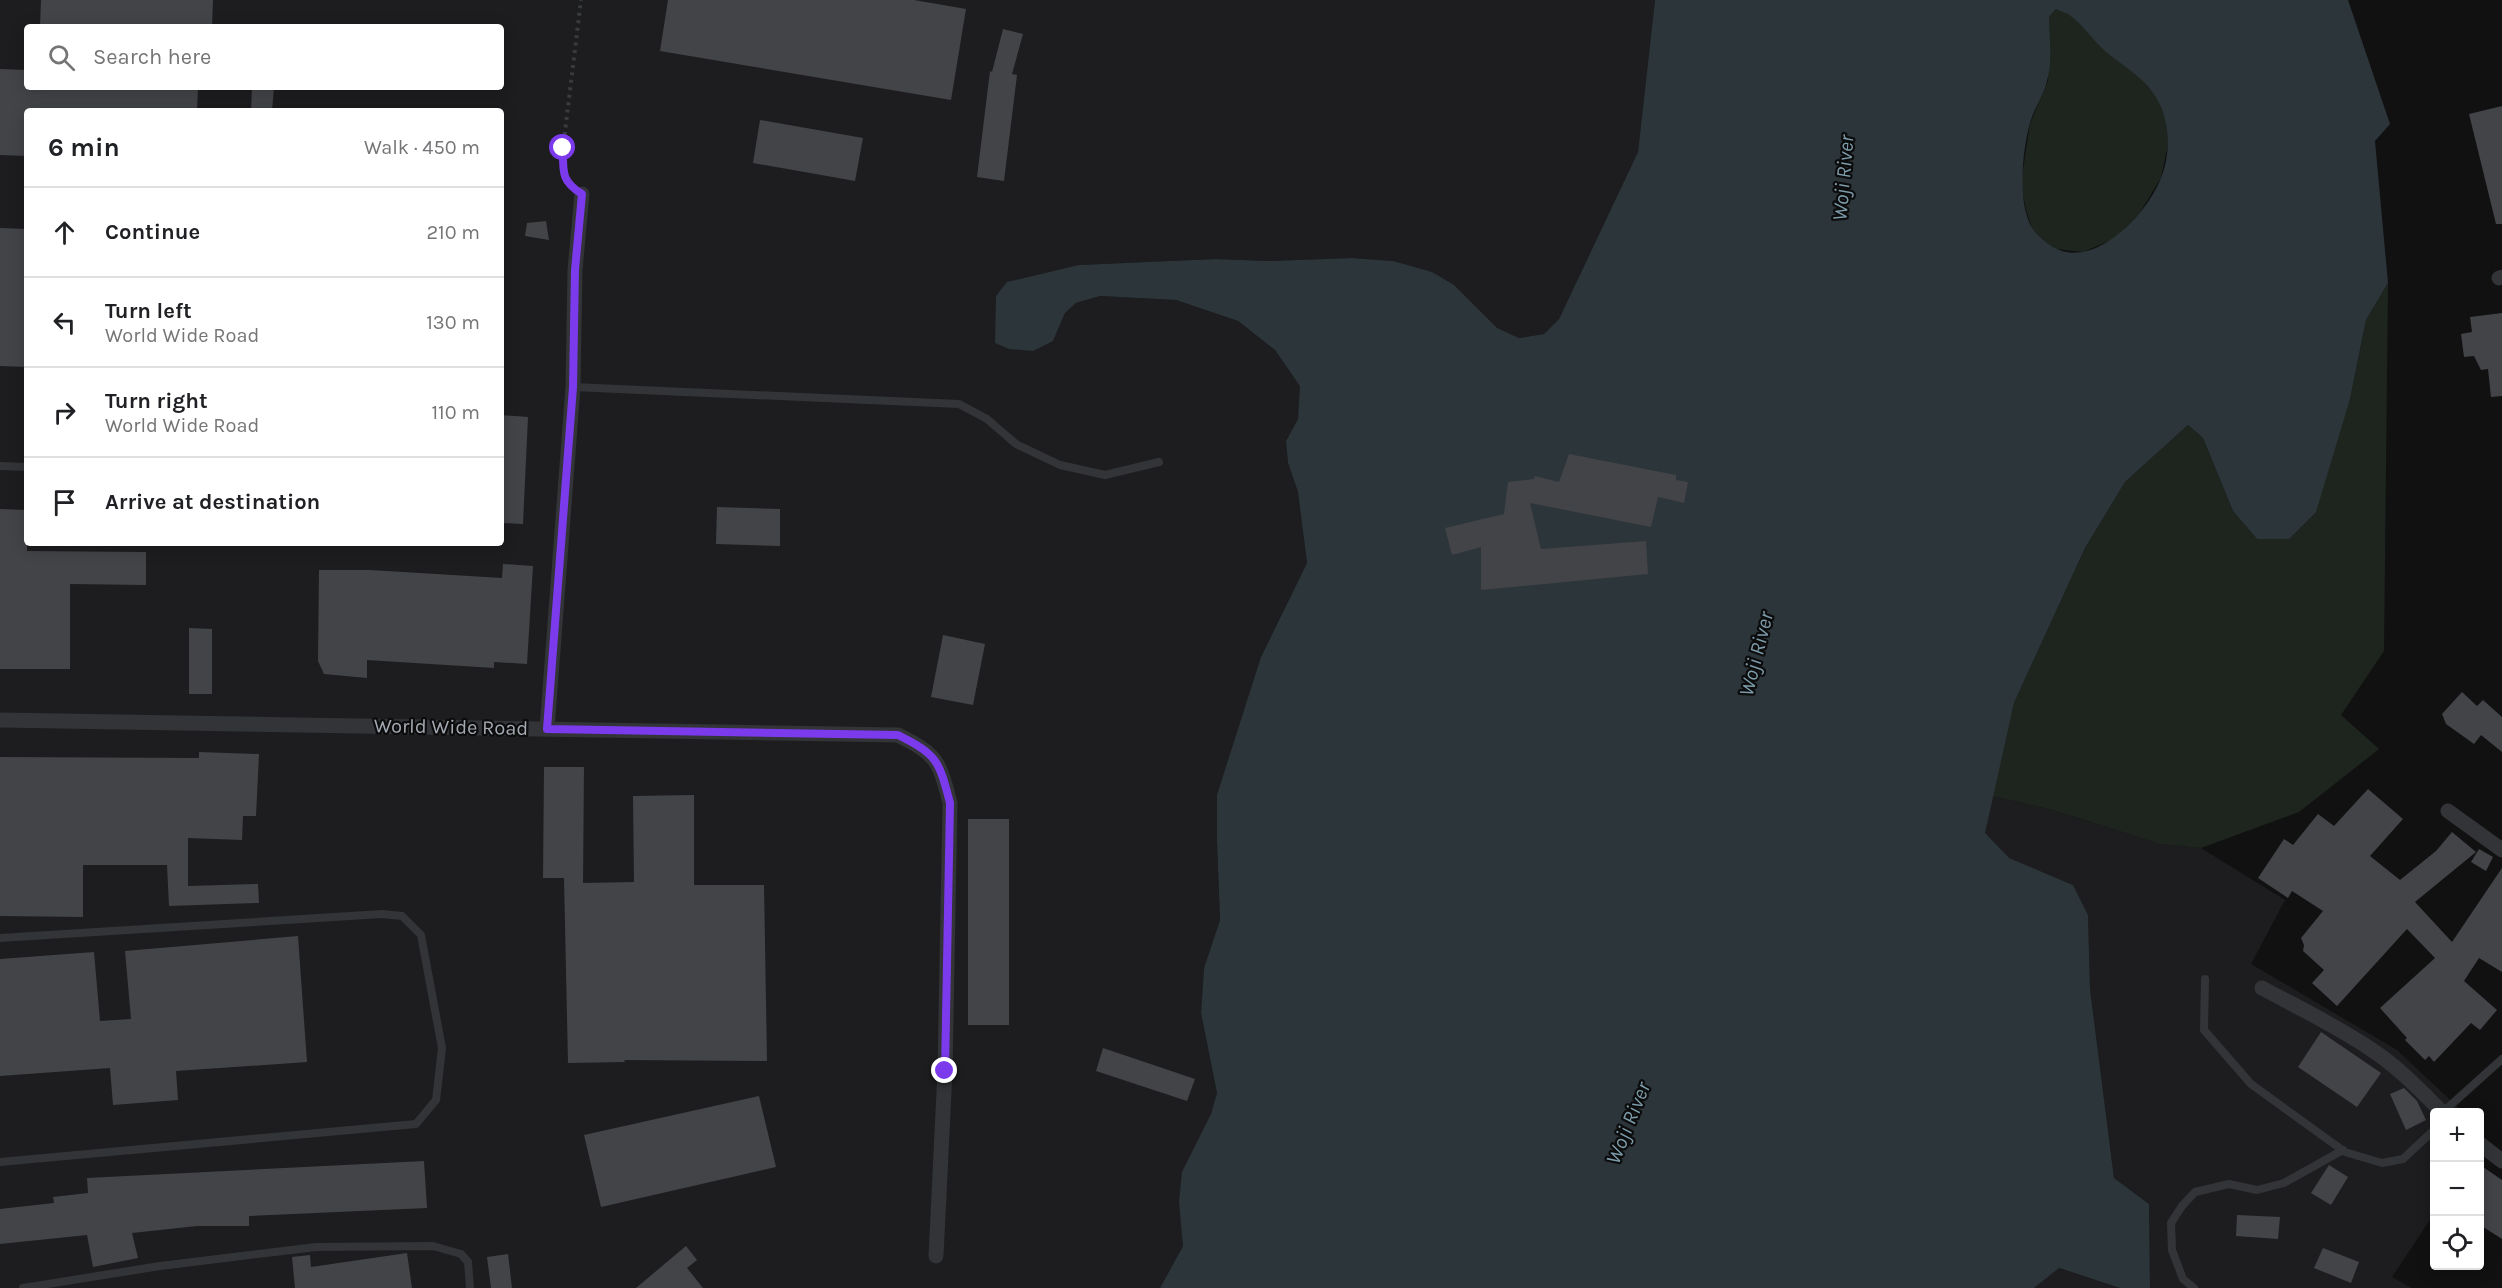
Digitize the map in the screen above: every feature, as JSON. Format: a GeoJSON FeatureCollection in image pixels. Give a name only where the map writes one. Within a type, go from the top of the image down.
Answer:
{"type":"FeatureCollection","features":[{"type":"Feature","properties":{"kind":"street"},"geometry":{"type":"LineString","coordinates":[[547,729],[573,387],[575,270],[582,194]]}},
{"type":"Feature","properties":{"kind":"street","name":"World Wide Road"},"geometry":{"type":"LineString","coordinates":[[0,720],[898,735],[924,748],[940,767],[950,803],[945,1071],[936,1256]]}},
{"type":"Feature","properties":{"kind":"street"},"geometry":{"type":"LineString","coordinates":[[2448,812],[2502,850]]}},
{"type":"Feature","properties":{"kind":"street"},"geometry":{"type":"LineString","coordinates":[[2262,988],[2373,1050],[2400,1071],[2438,1108]]}},
{"type":"Feature","properties":{"kind":"street"},"geometry":{"type":"LineString","coordinates":[[2484,1147],[2502,1161]]}},
{"type":"Feature","properties":{"kind":"lane"},"geometry":{"type":"LineString","coordinates":[[573,387],[959,404],[987,420],[1016,444],[1060,465],[1106,475],[1159,462]]}},
{"type":"Feature","properties":{"kind":"lane"},"geometry":{"type":"LineString","coordinates":[[0,466],[24,467]]}},
{"type":"Feature","properties":{"kind":"lane"},"geometry":{"type":"LineString","coordinates":[[0,938],[382,914],[402,916],[421,935],[442,1048],[436,1100],[416,1124],[0,1162]]}},
{"type":"Feature","properties":{"kind":"lane"},"geometry":{"type":"LineString","coordinates":[[2205,979],[2204,1030],[2252,1084],[2343,1150],[2382,1163],[2403,1159],[2430,1134]]}},
{"type":"Feature","properties":{"kind":"lane"},"geometry":{"type":"LineString","coordinates":[[2448,1108],[2502,1059]]}},
{"type":"Feature","properties":{"kind":"lane"},"geometry":{"type":"LineString","coordinates":[[2194,1288],[2183,1279],[2172,1250],[2171,1223],[2195,1192],[2229,1184],[2257,1190],[2284,1184],[2343,1150]]}},
{"type":"Feature","properties":{"kind":"lane"},"geometry":{"type":"LineString","coordinates":[[23,1288],[160,1266],[316,1247],[410,1246],[434,1246],[462,1254],[468,1262],[470,1288]]}},
{"type":"Feature","properties":{"kind":"path"},"geometry":{"type":"LineString","coordinates":[[581,0],[564,137],[563,165],[568,186],[582,194]]}},
{"type":"Feature","properties":{"kind":"shaded area"},"geometry":{"type":"Polygon","coordinates":[[[0,0],[1655,0],[1638,152],[1559,319],[1544,334],[1519,338],[1496,328],[1454,285],[1393,261],[1352,258],[1268,261],[1216,259],[1079,265],[1053,341],[1065,313],[1076,303],[1100,296],[1176,300],[1238,321],[1275,350],[1301,386],[1298,419],[1286,441],[1288,463],[1298,492],[1307,563],[1261,657],[1217,842],[1220,920],[1204,968],[1201,1013],[1217,1093],[1182,1231],[1183,1246],[1160,1288],[0,1288],[0,0]]]}},
{"type":"Feature","properties":{"kind":"shaded area"},"geometry":{"type":"Polygon","coordinates":[[[2056,9],[2072,16],[2110,55],[2134,71],[2157,97],[2166,118],[2168,144],[2161,178],[2139,214],[2116,238],[2083,252],[2056,249],[2034,234],[2026,210],[2021,183],[2030,124],[2048,81],[2049,17],[2056,9]]]}},
{"type":"Feature","properties":{"kind":"shaded area"},"geometry":{"type":"Polygon","coordinates":[[[2388,283],[2384,651],[2341,715],[2379,749],[2299,812],[2201,848],[2160,844],[2053,810],[1992,796],[2014,703],[2085,548],[2125,482],[2188,425],[2203,438],[2233,511],[2257,539],[2289,539],[2350,399],[2366,320],[2388,283]]]}},
{"type":"Feature","properties":{"kind":"shaded area"},"geometry":{"type":"Polygon","coordinates":[[[1992,796],[2053,810],[2160,844],[2201,848],[2285,900],[2251,964],[2397,1050],[2459,1108],[2430,1108],[2430,1220],[2392,1277],[2412,1288],[2150,1288],[2149,1204],[2114,1178],[2090,989],[2088,915],[2073,885],[2008,858],[1985,834],[1992,796]]]}},
{"type":"Feature","properties":{"kind":"shaded area"},"geometry":{"type":"Polygon","coordinates":[[[2058,1268],[2120,1288],[2034,1288],[2058,1268]]]}},
{"type":"Feature","properties":{"kind":"water","name":"Woji River"},"geometry":{"type":"Polygon","coordinates":[[[1655,0],[2348,0],[2390,124],[2375,141],[2388,283],[2366,320],[2350,399],[2316,512],[2289,539],[2257,539],[2233,511],[2203,438],[2188,425],[2125,482],[2085,548],[2014,703],[1985,833],[2009,858],[2073,885],[2088,915],[2090,989],[2114,1178],[2149,1204],[2150,1288],[2120,1288],[2059,1268],[2034,1288],[1160,1288],[1183,1246],[1179,1202],[1182,1172],[1211,1114],[1217,1093],[1201,1013],[1204,968],[1220,920],[1217,795],[1261,657],[1307,563],[1298,492],[1288,463],[1286,441],[1298,419],[1300,386],[1275,350],[1238,321],[1176,300],[1100,296],[1076,303],[1065,313],[1053,341],[1033,351],[1009,349],[995,343],[996,296],[1007,282],[1079,265],[1216,259],[1268,261],[1352,258],[1393,261],[1432,272],[1454,285],[1497,328],[1519,338],[1544,334],[1559,319],[1638,152],[1655,0]],[[2056,9],[2049,17],[2049,73],[2044,92],[2030,123],[2026,144],[2023,199],[2033,230],[2040,237],[2050,245],[2066,252],[2083,252],[2116,236],[2144,208],[2154,193],[2164,169],[2168,148],[2167,127],[2157,99],[2148,86],[2106,52],[2069,14],[2056,9]]]}},
{"type":"Feature","properties":{"kind":"building"},"geometry":{"type":"Polygon","coordinates":[[[41,0],[213,0],[212,24],[40,24],[41,0]]]}},
{"type":"Feature","properties":{"kind":"building"},"geometry":{"type":"Polygon","coordinates":[[[668,0],[914,0],[966,9],[951,100],[660,51],[668,0]]]}},
{"type":"Feature","properties":{"kind":"building"},"geometry":{"type":"Polygon","coordinates":[[[1003,29],[1023,34],[1012,74],[1017,75],[1004,181],[977,177],[990,71],[992,72],[1003,29]]]}},
{"type":"Feature","properties":{"kind":"building"},"geometry":{"type":"Polygon","coordinates":[[[0,69],[24,70],[24,90],[198,90],[197,108],[24,108],[24,156],[0,155],[0,69]]]}},
{"type":"Feature","properties":{"kind":"building"},"geometry":{"type":"Polygon","coordinates":[[[252,90],[274,90],[272,108],[251,108],[252,90]]]}},
{"type":"Feature","properties":{"kind":"building"},"geometry":{"type":"Polygon","coordinates":[[[2502,106],[2502,224],[2496,224],[2469,114],[2502,106]]]}},
{"type":"Feature","properties":{"kind":"building"},"geometry":{"type":"Polygon","coordinates":[[[760,120],[863,138],[855,181],[753,163],[760,120]]]}},
{"type":"Feature","properties":{"kind":"building"},"geometry":{"type":"Polygon","coordinates":[[[546,221],[549,240],[525,236],[527,223],[546,221]]]}},
{"type":"Feature","properties":{"kind":"building"},"geometry":{"type":"Polygon","coordinates":[[[0,228],[24,229],[24,367],[0,366],[0,228]]]}},
{"type":"Feature","properties":{"kind":"building"},"geometry":{"type":"Polygon","coordinates":[[[2502,313],[2502,396],[2491,397],[2488,369],[2481,370],[2474,356],[2464,357],[2461,334],[2472,332],[2470,317],[2502,313]]]}},
{"type":"Feature","properties":{"kind":"building"},"geometry":{"type":"Polygon","coordinates":[[[504,415],[528,417],[523,524],[504,523],[504,415]]]}},
{"type":"Feature","properties":{"kind":"building"},"geometry":{"type":"Polygon","coordinates":[[[1569,454],[1676,475],[1676,480],[1688,482],[1684,503],[1658,497],[1651,527],[1530,503],[1541,549],[1646,541],[1648,574],[1481,590],[1481,547],[1452,555],[1445,528],[1504,514],[1508,482],[1534,479],[1535,476],[1559,482],[1569,454]]]}},
{"type":"Feature","properties":{"kind":"building"},"geometry":{"type":"Polygon","coordinates":[[[717,507],[780,509],[780,546],[716,544],[717,507]]]}},
{"type":"Feature","properties":{"kind":"building"},"geometry":{"type":"Polygon","coordinates":[[[0,509],[24,510],[24,546],[27,546],[27,551],[146,552],[146,585],[70,584],[70,669],[0,669],[0,509]]]}},
{"type":"Feature","properties":{"kind":"building"},"geometry":{"type":"Polygon","coordinates":[[[503,564],[533,566],[527,664],[494,662],[494,668],[367,660],[367,678],[324,674],[318,661],[319,570],[370,570],[502,578],[503,564]]]}},
{"type":"Feature","properties":{"kind":"building"},"geometry":{"type":"Polygon","coordinates":[[[189,628],[212,629],[212,694],[189,694],[189,628]]]}},
{"type":"Feature","properties":{"kind":"building"},"geometry":{"type":"Polygon","coordinates":[[[943,635],[985,644],[973,705],[931,697],[943,635]]]}},
{"type":"Feature","properties":{"kind":"building"},"geometry":{"type":"Polygon","coordinates":[[[2462,692],[2477,706],[2483,700],[2502,717],[2502,752],[2481,735],[2474,744],[2446,724],[2442,714],[2462,692]]]}},
{"type":"Feature","properties":{"kind":"building"},"geometry":{"type":"Polygon","coordinates":[[[199,752],[259,754],[256,816],[243,816],[242,840],[188,838],[188,886],[258,884],[259,903],[169,906],[167,865],[83,865],[83,917],[0,916],[0,757],[199,758],[199,752]]]}},
{"type":"Feature","properties":{"kind":"building"},"geometry":{"type":"Polygon","coordinates":[[[544,767],[584,767],[583,883],[634,882],[633,796],[694,795],[694,885],[764,885],[767,1061],[624,1060],[625,1062],[568,1063],[564,878],[543,878],[544,767]]]}},
{"type":"Feature","properties":{"kind":"building"},"geometry":{"type":"Polygon","coordinates":[[[2368,789],[2403,819],[2370,856],[2400,880],[2436,851],[2452,832],[2476,852],[2415,902],[2452,942],[2502,868],[2502,972],[2479,958],[2464,981],[2497,1010],[2480,1030],[2471,1023],[2434,1062],[2429,1056],[2425,1060],[2405,1040],[2407,1038],[2380,1008],[2435,958],[2407,929],[2337,1006],[2312,983],[2324,970],[2303,951],[2304,945],[2301,938],[2323,911],[2292,891],[2288,898],[2258,878],[2284,839],[2293,845],[2318,814],[2334,826],[2368,789]]]}},
{"type":"Feature","properties":{"kind":"building"},"geometry":{"type":"Polygon","coordinates":[[[968,819],[1009,819],[1009,1025],[968,1025],[968,819]]]}},
{"type":"Feature","properties":{"kind":"building"},"geometry":{"type":"Polygon","coordinates":[[[2479,849],[2493,857],[2486,871],[2471,862],[2479,849]]]}},
{"type":"Feature","properties":{"kind":"building"},"geometry":{"type":"Polygon","coordinates":[[[298,936],[307,1062],[176,1071],[178,1100],[113,1105],[110,1068],[0,1076],[0,959],[94,952],[100,1021],[131,1019],[125,951],[298,936]]]}},
{"type":"Feature","properties":{"kind":"building"},"geometry":{"type":"Polygon","coordinates":[[[2321,1032],[2381,1073],[2357,1107],[2298,1067],[2321,1032]]]}},
{"type":"Feature","properties":{"kind":"building"},"geometry":{"type":"Polygon","coordinates":[[[1103,1048],[1195,1079],[1187,1101],[1096,1071],[1103,1048]]]}},
{"type":"Feature","properties":{"kind":"building"},"geometry":{"type":"Polygon","coordinates":[[[2404,1088],[2417,1101],[2426,1120],[2406,1130],[2390,1094],[2404,1088]]]}},
{"type":"Feature","properties":{"kind":"building"},"geometry":{"type":"Polygon","coordinates":[[[759,1096],[776,1167],[601,1207],[584,1135],[759,1096]]]}},
{"type":"Feature","properties":{"kind":"building"},"geometry":{"type":"Polygon","coordinates":[[[424,1161],[427,1208],[249,1216],[249,1226],[197,1226],[132,1233],[138,1258],[93,1267],[87,1235],[0,1244],[0,1209],[54,1203],[53,1197],[88,1193],[87,1178],[424,1161]]]}},
{"type":"Feature","properties":{"kind":"building"},"geometry":{"type":"Polygon","coordinates":[[[2329,1165],[2348,1177],[2331,1205],[2311,1193],[2329,1165]]]}},
{"type":"Feature","properties":{"kind":"building"},"geometry":{"type":"Polygon","coordinates":[[[2484,1168],[2502,1180],[2502,1239],[2484,1228],[2484,1168]]]}},
{"type":"Feature","properties":{"kind":"building"},"geometry":{"type":"Polygon","coordinates":[[[2237,1215],[2280,1217],[2278,1239],[2236,1236],[2237,1215]]]}},
{"type":"Feature","properties":{"kind":"building"},"geometry":{"type":"Polygon","coordinates":[[[686,1246],[697,1260],[687,1268],[703,1288],[636,1288],[686,1246]]]}},
{"type":"Feature","properties":{"kind":"building"},"geometry":{"type":"Polygon","coordinates":[[[2323,1248],[2359,1262],[2351,1283],[2314,1268],[2323,1248]]]}},
{"type":"Feature","properties":{"kind":"building"},"geometry":{"type":"Polygon","coordinates":[[[407,1253],[412,1288],[295,1288],[292,1257],[310,1255],[311,1267],[407,1253]]]}},
{"type":"Feature","properties":{"kind":"building"},"geometry":{"type":"Polygon","coordinates":[[[508,1254],[512,1288],[491,1288],[487,1257],[508,1254]]]}},
{"type":"Feature","properties":{"kind":"route"},"geometry":{"type":"LineString","coordinates":[[563,148],[563,173],[568,186],[582,194],[575,270],[573,387],[547,729],[898,735],[924,748],[940,767],[950,803],[945,1071]]}}]}
